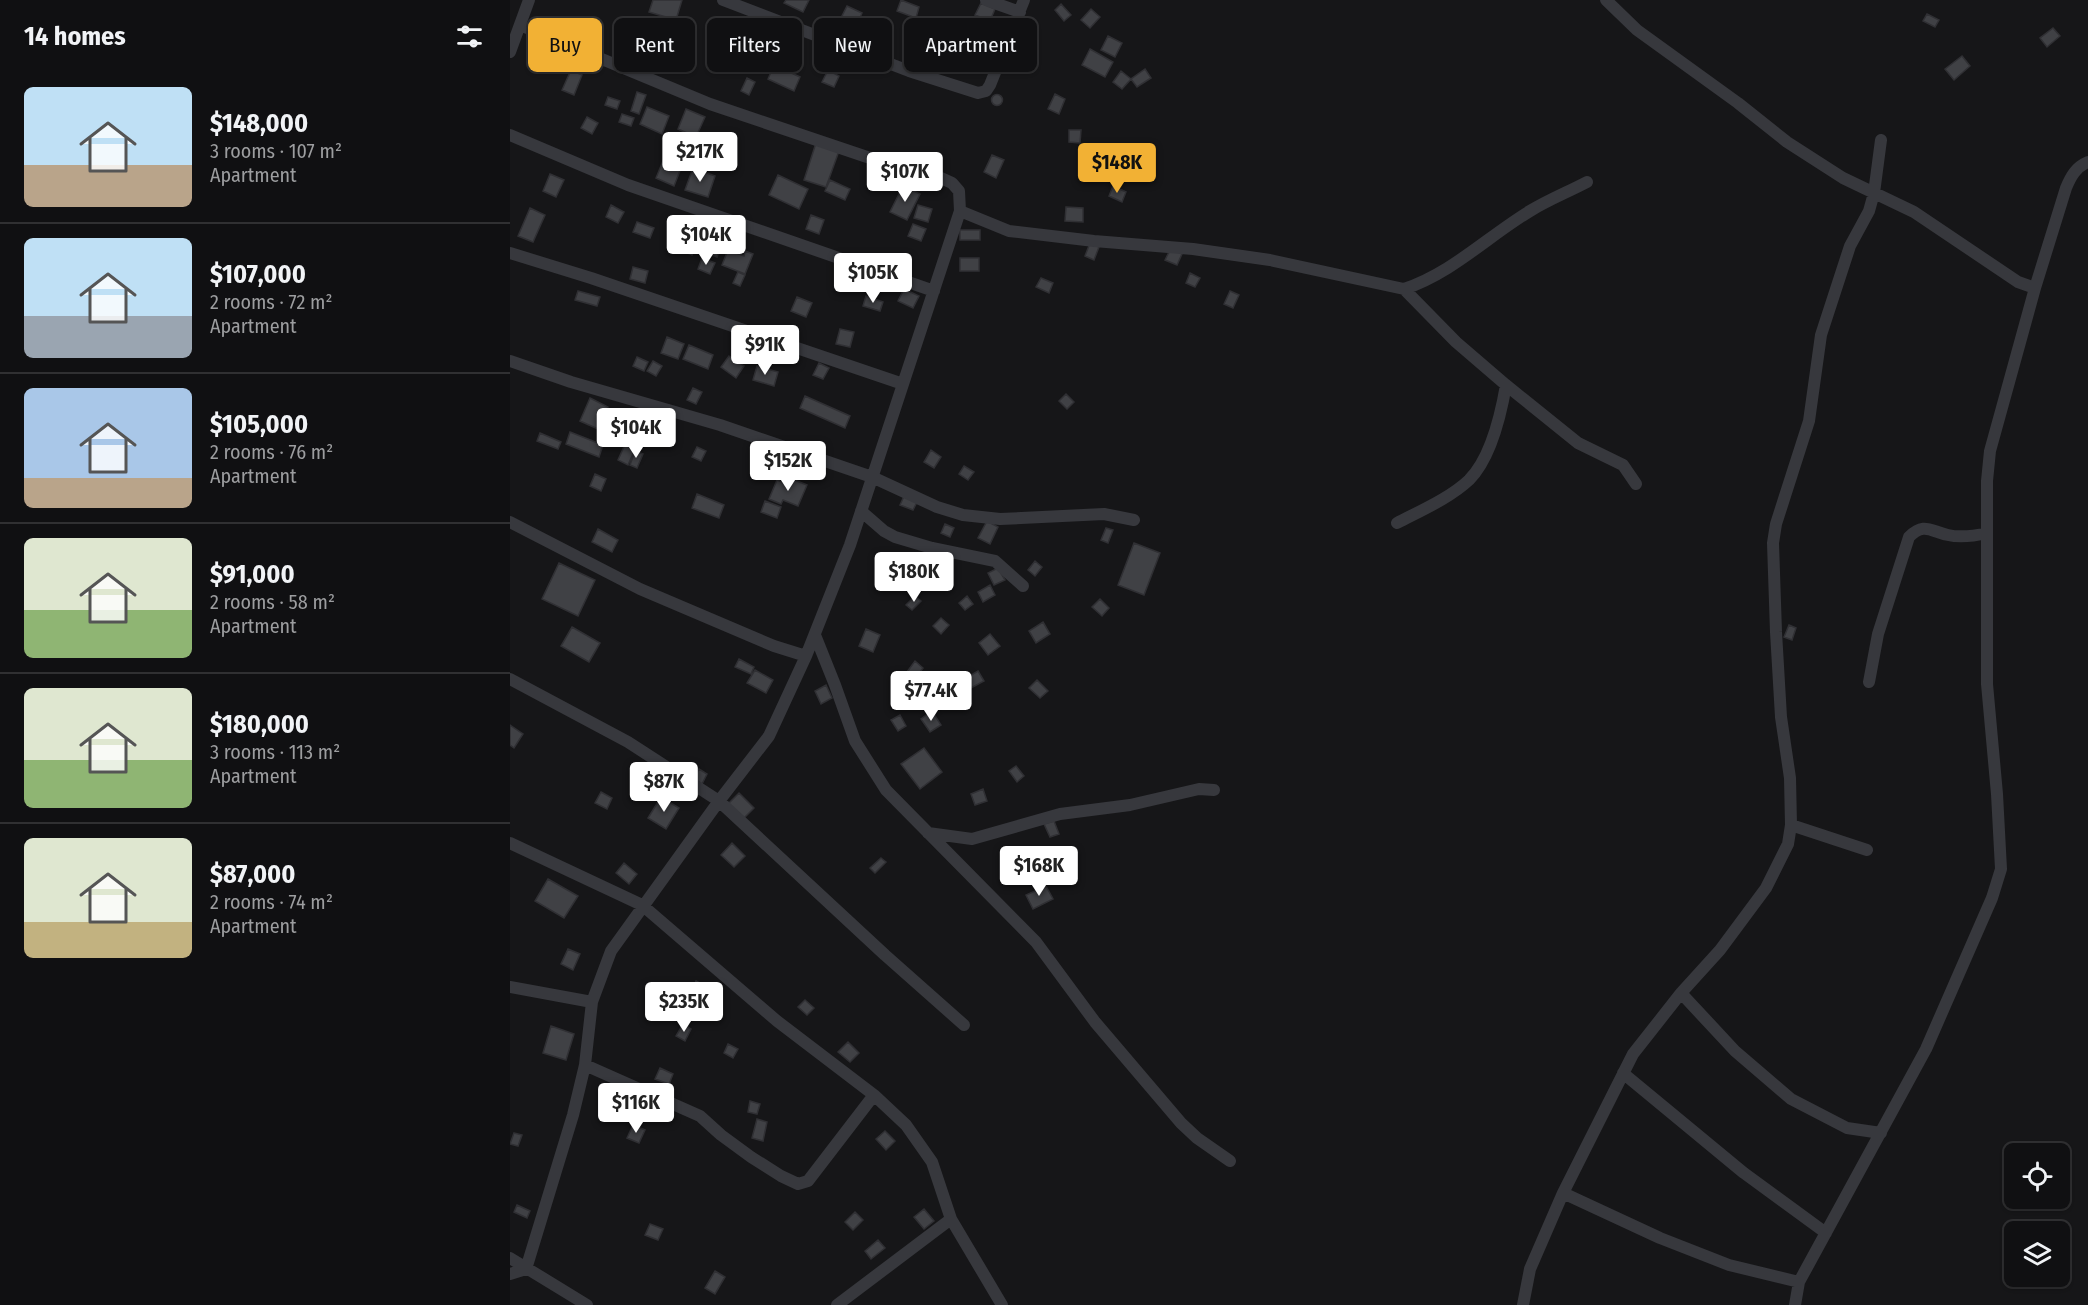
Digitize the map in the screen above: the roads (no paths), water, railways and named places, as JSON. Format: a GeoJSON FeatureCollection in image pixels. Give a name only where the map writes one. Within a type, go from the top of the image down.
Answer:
{"type":"FeatureCollection","features":[{"type":"Feature","properties":{"kind":"street"},"geometry":{"type":"LineString","coordinates":[[510,52],[529,0]]}},
{"type":"Feature","properties":{"kind":"street"},"geometry":{"type":"LineString","coordinates":[[723,0],[909,71],[978,93],[986,91],[990,85],[1022,6],[986,0]]}},
{"type":"Feature","properties":{"kind":"street"},"geometry":{"type":"LineString","coordinates":[[1606,0],[1637,30],[1738,103],[1787,142],[1844,178],[1914,212],[2018,282],[2035,288]]}},
{"type":"Feature","properties":{"kind":"street"},"geometry":{"type":"LineString","coordinates":[[520,25],[710,104],[867,158],[952,183],[959,191],[960,211],[850,545],[806,656],[769,736],[642,905],[611,951],[592,1002],[585,1065],[573,1115],[526,1269]]}},
{"type":"Feature","properties":{"kind":"street"},"geometry":{"type":"LineString","coordinates":[[510,135],[628,185],[934,291]]}},
{"type":"Feature","properties":{"kind":"street"},"geometry":{"type":"LineString","coordinates":[[1523,1305],[1530,1269],[1563,1193],[1633,1054],[1681,993],[1720,950],[1766,888],[1788,844],[1791,825],[1790,778],[1781,717],[1773,543],[1776,524],[1809,422],[1821,335],[1850,246],[1869,211],[1874,193],[1881,140]]}},
{"type":"Feature","properties":{"kind":"street"},"geometry":{"type":"LineString","coordinates":[[1795,1305],[1799,1282],[1926,1048],[1992,898],[2001,869],[1987,684],[1987,481],[1990,451],[2035,288],[2072,175],[2088,162]]}},
{"type":"Feature","properties":{"kind":"street"},"geometry":{"type":"LineString","coordinates":[[960,211],[1009,231],[1237,255],[1404,289],[1424,282],[1468,255],[1530,211],[1587,182]]}},
{"type":"Feature","properties":{"kind":"street"},"geometry":{"type":"LineString","coordinates":[[510,254],[591,278],[903,384]]}},
{"type":"Feature","properties":{"kind":"street"},"geometry":{"type":"LineString","coordinates":[[1404,289],[1456,342],[1506,385],[1578,443],[1623,465],[1636,484]]}},
{"type":"Feature","properties":{"kind":"street"},"geometry":{"type":"LineString","coordinates":[[510,361],[571,382],[720,425],[872,477],[938,507],[963,514],[1000,519],[1104,514],[1134,520]]}},
{"type":"Feature","properties":{"kind":"street"},"geometry":{"type":"LineString","coordinates":[[1397,523],[1435,504],[1469,480],[1483,462],[1501,413],[1506,385]]}},
{"type":"Feature","properties":{"kind":"street"},"geometry":{"type":"LineString","coordinates":[[861,511],[884,531],[895,537],[952,553],[985,557],[995,561],[1023,586]]}},
{"type":"Feature","properties":{"kind":"street"},"geometry":{"type":"LineString","coordinates":[[510,522],[640,589],[774,646],[806,656]]}},
{"type":"Feature","properties":{"kind":"street"},"geometry":{"type":"LineString","coordinates":[[1869,682],[1878,634],[1908,537],[1917,529],[1926,528],[1949,535],[1971,537],[1987,533]]}},
{"type":"Feature","properties":{"kind":"street"},"geometry":{"type":"LineString","coordinates":[[814,635],[855,741],[886,790],[1036,942],[1095,1022],[1174,1115],[1197,1138],[1230,1161]]}},
{"type":"Feature","properties":{"kind":"street"},"geometry":{"type":"LineString","coordinates":[[510,679],[628,742],[719,801],[964,1025]]}},
{"type":"Feature","properties":{"kind":"street"},"geometry":{"type":"LineString","coordinates":[[928,833],[972,839],[1060,814],[1130,805],[1199,789],[1214,790]]}},
{"type":"Feature","properties":{"kind":"street"},"geometry":{"type":"LineString","coordinates":[[1791,825],[1867,850]]}},
{"type":"Feature","properties":{"kind":"street"},"geometry":{"type":"LineString","coordinates":[[510,843],[642,905],[777,1021],[874,1095],[906,1125],[932,1162],[951,1220],[1002,1305]]}},
{"type":"Feature","properties":{"kind":"street"},"geometry":{"type":"LineString","coordinates":[[510,987],[592,1002]]}},
{"type":"Feature","properties":{"kind":"street"},"geometry":{"type":"LineString","coordinates":[[1681,993],[1735,1051],[1791,1100],[1847,1128],[1881,1133]]}},
{"type":"Feature","properties":{"kind":"street"},"geometry":{"type":"LineString","coordinates":[[585,1065],[700,1116],[752,1157],[798,1184],[808,1181],[874,1095]]}},
{"type":"Feature","properties":{"kind":"street"},"geometry":{"type":"LineString","coordinates":[[1623,1073],[1744,1173],[1826,1233]]}},
{"type":"Feature","properties":{"kind":"street"},"geometry":{"type":"LineString","coordinates":[[1563,1193],[1660,1238],[1729,1266],[1799,1282]]}},
{"type":"Feature","properties":{"kind":"street"},"geometry":{"type":"LineString","coordinates":[[837,1305],[951,1220]]}},
{"type":"Feature","properties":{"kind":"street"},"geometry":{"type":"LineString","coordinates":[[510,1258],[586,1305]]}},
{"type":"Feature","properties":{"kind":"street"},"geometry":{"type":"LineString","coordinates":[[510,1274],[526,1269]]}}]}
